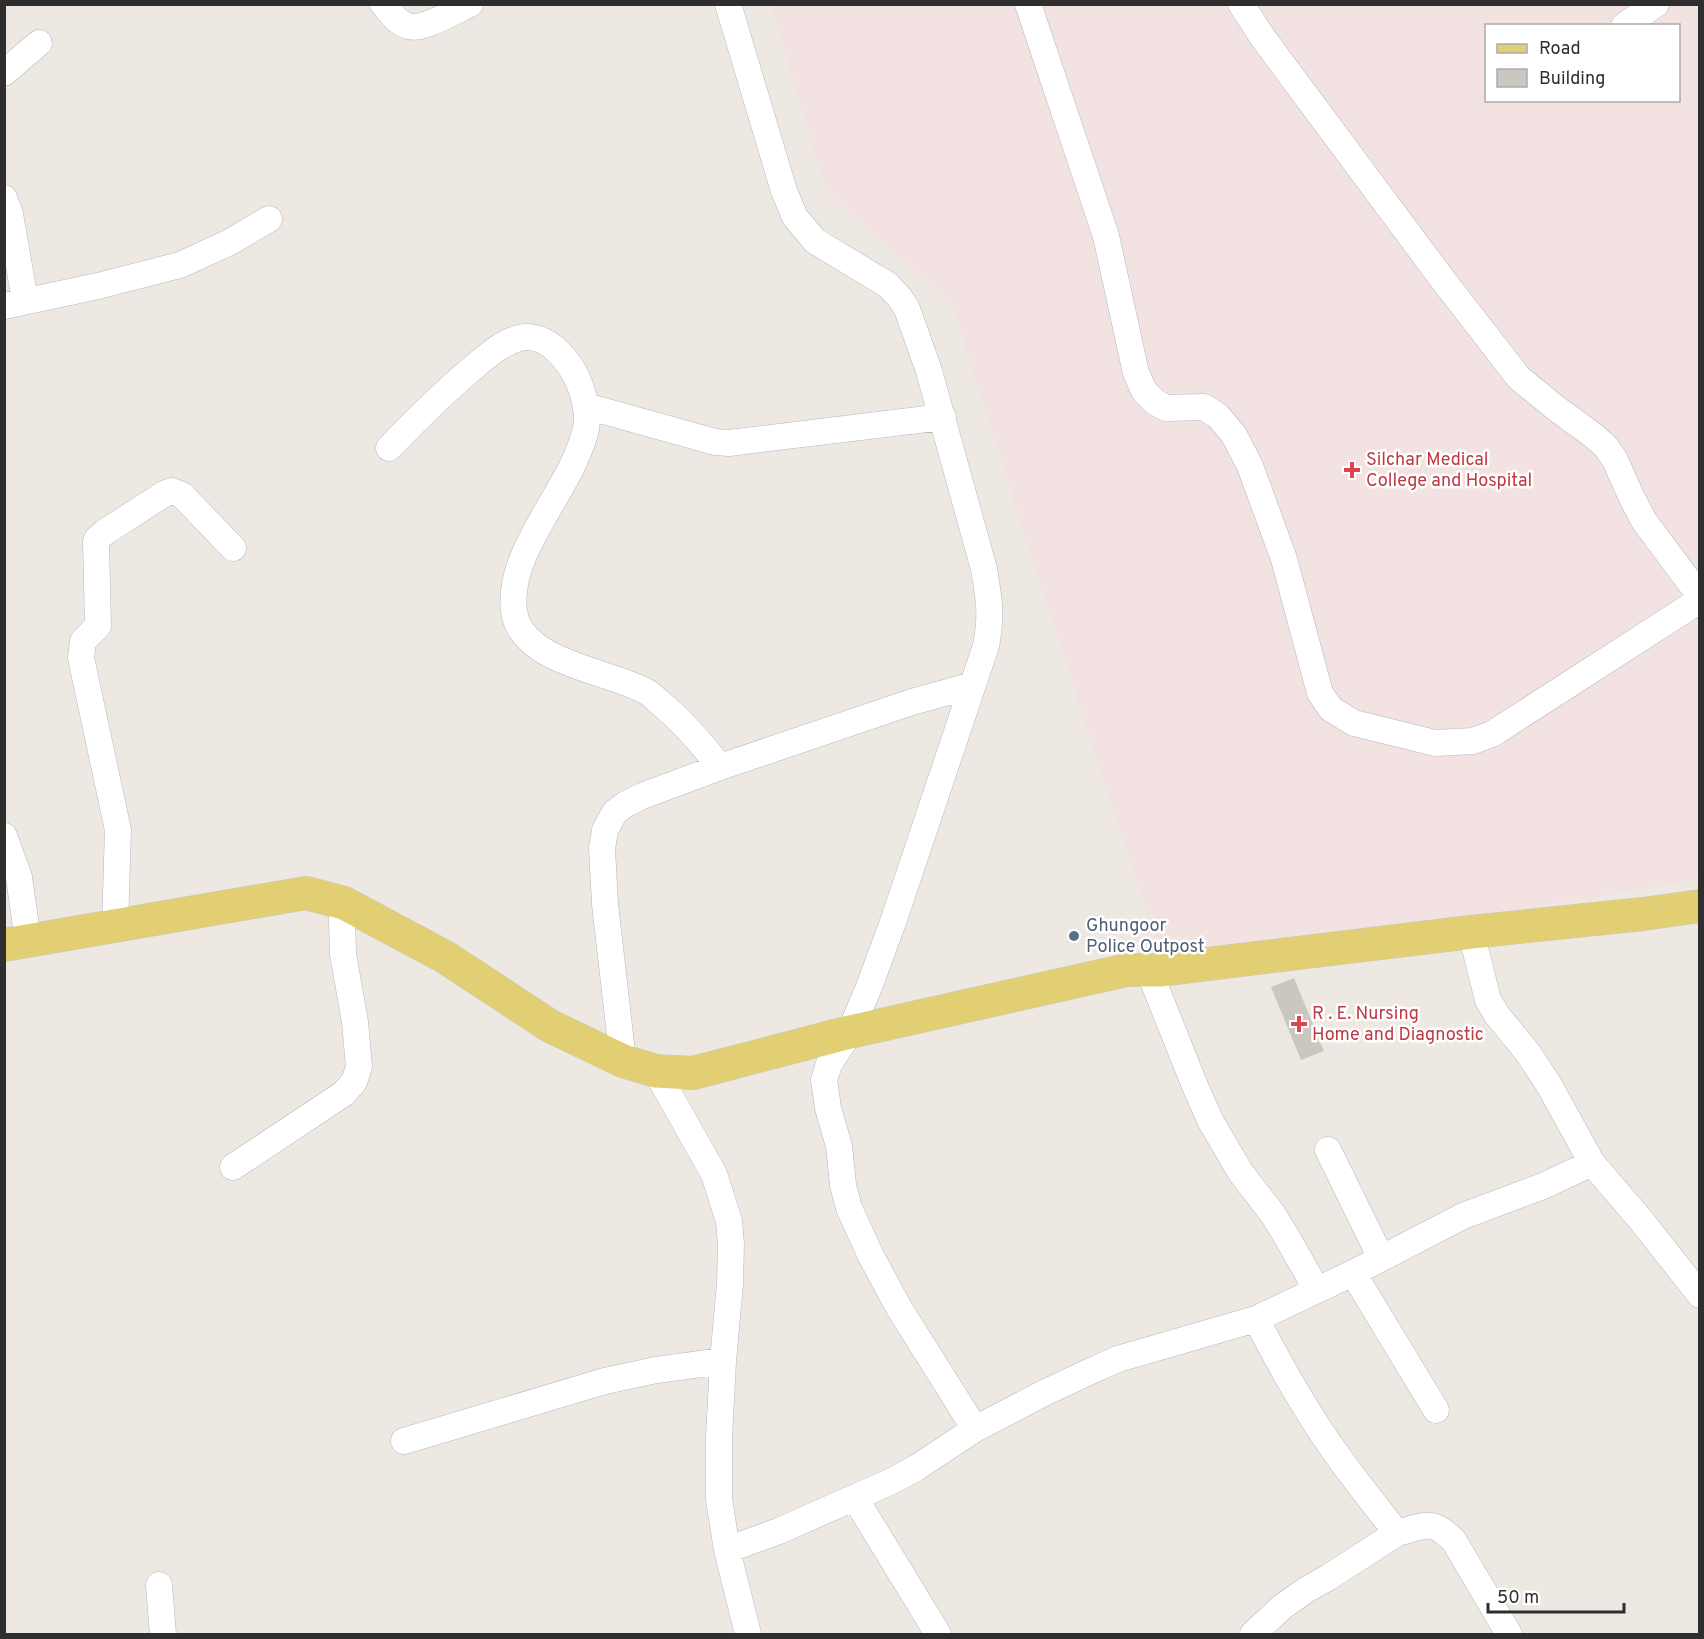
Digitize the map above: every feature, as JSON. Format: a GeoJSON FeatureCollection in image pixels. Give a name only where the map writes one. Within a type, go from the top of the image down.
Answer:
{"type":"FeatureCollection","features":[{"type":"Feature","properties":{"kind":"main road"},"geometry":{"type":"LineString","coordinates":[[16,943],[306,894],[345,903],[445,957],[550,1026],[623,1061],[656,1071],[693,1073],[850,1032],[1127,970],[1149,971],[1700,906]]}},
{"type":"Feature","properties":{"kind":"street"},"geometry":{"type":"LineString","coordinates":[[383,4],[400,23],[413,27],[425,25],[470,4]]}},
{"type":"Feature","properties":{"kind":"street"},"geometry":{"type":"LineString","coordinates":[[728,4],[784,191],[795,217],[815,241],[888,285],[900,298],[915,327],[943,417],[984,569],[990,602],[990,623],[986,646],[892,922],[850,1032],[829,1064],[824,1080],[828,1108],[839,1146],[843,1185],[849,1208],[898,1308],[975,1430]]}},
{"type":"Feature","properties":{"kind":"street"},"geometry":{"type":"LineString","coordinates":[[1028,4],[1106,236],[1136,373],[1144,391],[1155,402],[1166,408],[1204,408],[1218,416],[1233,435],[1250,466],[1284,559],[1320,693],[1331,709],[1354,723],[1435,743],[1473,741],[1492,734],[1700,598],[1644,521],[1615,460],[1594,436],[1519,378],[1429,262],[1263,38],[1241,4]]}},
{"type":"Feature","properties":{"kind":"street"},"geometry":{"type":"LineString","coordinates":[[1627,24],[1656,4]]}},
{"type":"Feature","properties":{"kind":"street"},"geometry":{"type":"LineString","coordinates":[[4,73],[39,43]]}},
{"type":"Feature","properties":{"kind":"street"},"geometry":{"type":"LineString","coordinates":[[4,198],[10,214],[15,303],[98,286],[180,265],[230,242],[270,219]]}},
{"type":"Feature","properties":{"kind":"street"},"geometry":{"type":"LineString","coordinates":[[388,448],[452,385],[490,353],[506,343],[522,337],[535,338],[548,342],[564,357],[578,379],[586,406],[587,420],[581,447],[518,570],[512,600],[516,620],[527,637],[568,664],[598,672],[648,693],[697,737],[720,767]]}},
{"type":"Feature","properties":{"kind":"street"},"geometry":{"type":"LineString","coordinates":[[586,406],[715,442],[729,443],[943,417]]}},
{"type":"Feature","properties":{"kind":"street"},"geometry":{"type":"LineString","coordinates":[[115,926],[118,830],[81,658],[83,641],[98,626],[96,542],[105,532],[172,491],[182,495],[233,548]]}},
{"type":"Feature","properties":{"kind":"street"},"geometry":{"type":"LineString","coordinates":[[623,1061],[605,904],[602,849],[605,830],[615,812],[642,796],[720,767],[912,702],[973,685]]}},
{"type":"Feature","properties":{"kind":"street"},"geometry":{"type":"LineString","coordinates":[[4,836],[19,877],[16,943]]}},
{"type":"Feature","properties":{"kind":"street"},"geometry":{"type":"LineString","coordinates":[[233,1167],[343,1094],[354,1082],[359,1067],[355,1022],[343,954],[342,920],[345,903]]}},
{"type":"Feature","properties":{"kind":"street"},"geometry":{"type":"LineString","coordinates":[[1471,932],[1488,1000],[1497,1016],[1528,1053],[1549,1084],[1592,1162],[1700,1295]]}},
{"type":"Feature","properties":{"kind":"street"},"geometry":{"type":"LineString","coordinates":[[1149,971],[1211,1122],[1241,1173],[1285,1234],[1317,1290]]}},
{"type":"Feature","properties":{"kind":"street"},"geometry":{"type":"LineString","coordinates":[[656,1071],[714,1174],[729,1221],[730,1284],[723,1361],[718,1468],[719,1498],[727,1550],[748,1635]]}},
{"type":"Feature","properties":{"kind":"street"},"geometry":{"type":"LineString","coordinates":[[1328,1150],[1382,1258]]}},
{"type":"Feature","properties":{"kind":"street"},"geometry":{"type":"LineString","coordinates":[[727,1550],[779,1531],[892,1481],[975,1430],[1118,1359],[1256,1319],[1353,1273],[1463,1216],[1543,1186],[1592,1162]]}},
{"type":"Feature","properties":{"kind":"street"},"geometry":{"type":"LineString","coordinates":[[1353,1273],[1436,1410]]}},
{"type":"Feature","properties":{"kind":"street"},"geometry":{"type":"LineString","coordinates":[[1256,1319],[1303,1404],[1328,1442],[1397,1533]]}},
{"type":"Feature","properties":{"kind":"street"},"geometry":{"type":"LineString","coordinates":[[404,1441],[605,1381],[656,1370],[723,1361]]}},
{"type":"Feature","properties":{"kind":"street"},"geometry":{"type":"LineString","coordinates":[[855,1498],[938,1635]]}},
{"type":"Feature","properties":{"kind":"street"},"geometry":{"type":"LineString","coordinates":[[1253,1635],[1282,1607],[1306,1590],[1397,1533],[1423,1526],[1442,1529],[1454,1541],[1509,1635]]}},
{"type":"Feature","properties":{"kind":"street"},"geometry":{"type":"LineString","coordinates":[[159,1585],[163,1635]]}},
{"type":"Feature","properties":{"kind":"shaded area","name":"Silchar Medical College and Hospital"},"geometry":{"type":"Polygon","coordinates":[[[771,5],[1699,5],[1699,879],[1166,972],[951,303],[826,193],[771,5]]]}},
{"type":"Feature","properties":{"kind":"building"},"geometry":{"type":"Polygon","coordinates":[[[1294,978],[1324,1051],[1301,1060],[1271,987],[1294,978]]]}},
{"type":"Feature","properties":{"kind":"place","name":"Silchar Medical College and Hospital"},"geometry":{"type":"Point","coordinates":[1352,470]}},
{"type":"Feature","properties":{"kind":"place","name":"Ghungoor Police Outpost"},"geometry":{"type":"Point","coordinates":[1074,936]}},
{"type":"Feature","properties":{"kind":"place","name":"R . E. Nursing Home and Diagnostic"},"geometry":{"type":"Point","coordinates":[1299,1024]}}]}
